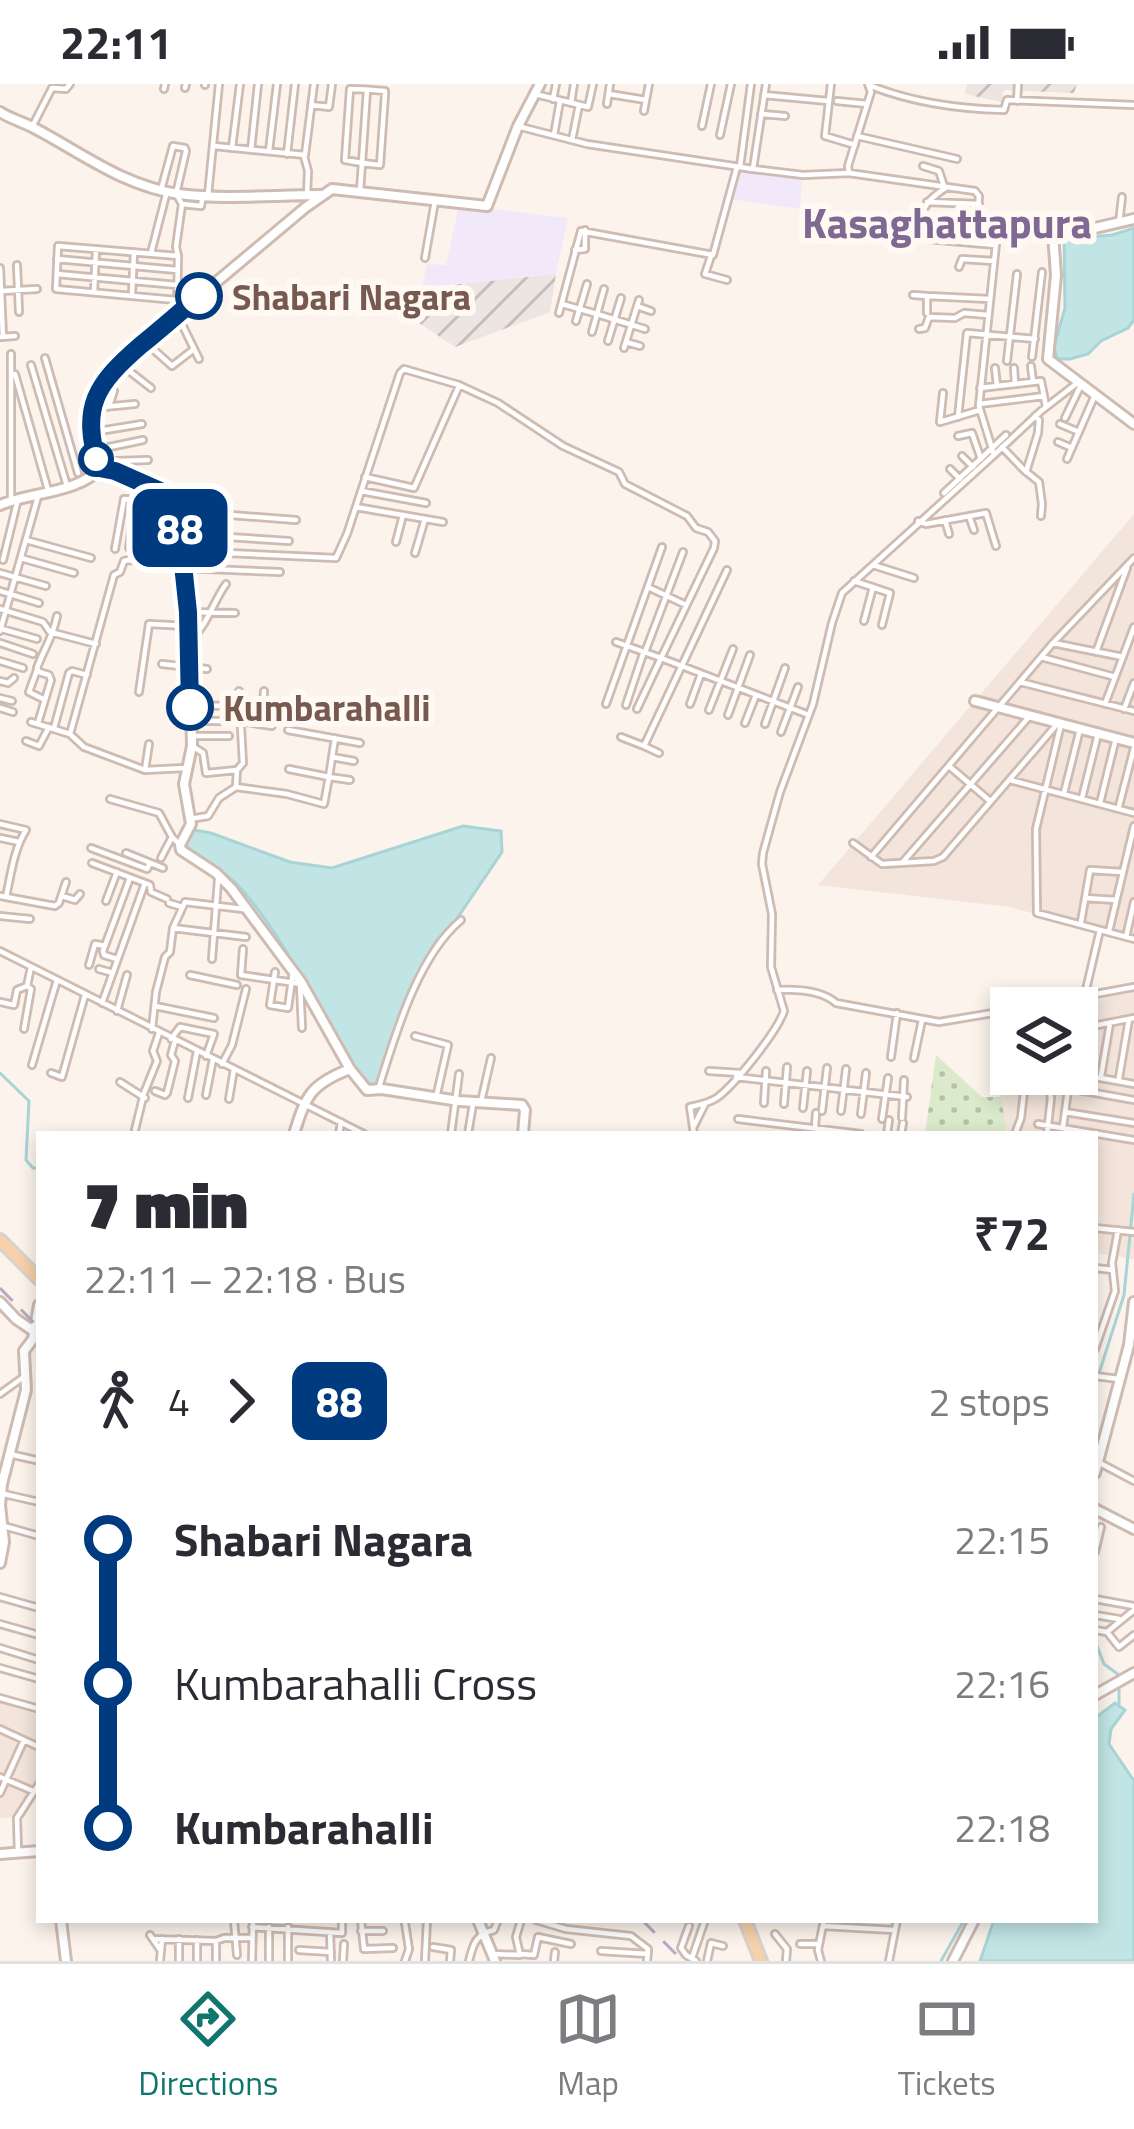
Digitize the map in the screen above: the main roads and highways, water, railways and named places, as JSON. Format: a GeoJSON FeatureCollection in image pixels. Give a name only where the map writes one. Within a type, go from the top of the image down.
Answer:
{"type":"FeatureCollection","features":[{"type":"Feature","properties":{"kind":"main road"},"geometry":{"type":"LineString","coordinates":[[0,1240],[36,1275]]}},
{"type":"Feature","properties":{"kind":"main road"},"geometry":{"type":"LineString","coordinates":[[744,1923],[759,1961]]}},
{"type":"Feature","properties":{"kind":"water"},"geometry":{"type":"Polygon","coordinates":[[[1134,228],[1134,320],[1088,354],[1057,359],[1054,346],[1065,308],[1064,239],[1134,228]]]}},
{"type":"Feature","properties":{"kind":"water"},"geometry":{"type":"Polygon","coordinates":[[[463,826],[501,831],[502,852],[436,941],[410,990],[374,1088],[367,1086],[351,1062],[279,939],[245,893],[185,846],[194,830],[290,862],[332,868],[463,826]]]}},
{"type":"Feature","properties":{"kind":"water"},"geometry":{"type":"Polygon","coordinates":[[[1115,1703],[1125,1710],[1111,1729],[1109,1744],[1134,1781],[1134,1961],[980,1961],[993,1923],[1098,1923],[1098,1716],[1115,1703]]]}},
{"type":"Feature","properties":{"kind":"waterway"},"geometry":{"type":"LineString","coordinates":[[0,1073],[29,1101],[26,1160],[36,1168]]}},
{"type":"Feature","properties":{"kind":"waterway"},"geometry":{"type":"LineString","coordinates":[[1098,1377],[1124,1295],[1134,1194]]}},
{"type":"Feature","properties":{"kind":"waterway"},"geometry":{"type":"LineString","coordinates":[[1098,1649],[1104,1664],[1119,1675],[1119,1704]]}},
{"type":"Feature","properties":{"kind":"waterway"},"geometry":{"type":"LineString","coordinates":[[941,1961],[962,1923]]}},
{"type":"Feature","properties":{"kind":"railway"},"geometry":{"type":"LineString","coordinates":[[0,1288],[36,1325]]}},
{"type":"Feature","properties":{"kind":"railway"},"geometry":{"type":"LineString","coordinates":[[645,1923],[683,1961]]}},
{"type":"Feature","properties":{"kind":"place","name":"Shabari Nagara"},"geometry":{"type":"Point","coordinates":[199,296]}},
{"type":"Feature","properties":{"kind":"place","name":"Kumbarahalli"},"geometry":{"type":"Point","coordinates":[190,707]}},
{"type":"Feature","properties":{"kind":"district","name":"Kasaghattapura"},"geometry":{"type":"Point","coordinates":[947,222]}}]}
